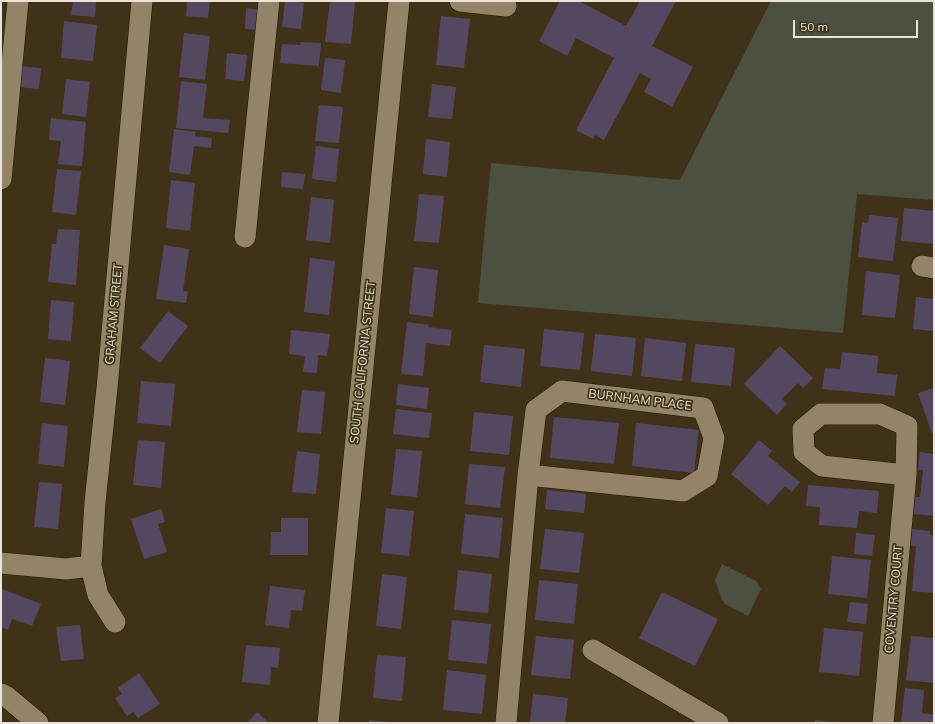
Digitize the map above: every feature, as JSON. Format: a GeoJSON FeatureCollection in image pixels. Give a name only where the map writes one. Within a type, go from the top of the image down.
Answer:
{"type":"FeatureCollection","features":[{"type":"Feature","properties":{"kind":"street"},"geometry":{"type":"LineString","coordinates":[[1,179],[18,1]]}},
{"type":"Feature","properties":{"kind":"street","name":"GRAHAM STREET"},"geometry":{"type":"LineString","coordinates":[[115,622],[98,595],[91,566],[95,502],[107,388],[142,1]]}},
{"type":"Feature","properties":{"kind":"street"},"geometry":{"type":"LineString","coordinates":[[245,237],[269,1]]}},
{"type":"Feature","properties":{"kind":"street","name":"SOUTH CALIFORNIA STREET"},"geometry":{"type":"LineString","coordinates":[[328,723],[398,1]]}},
{"type":"Feature","properties":{"kind":"street"},"geometry":{"type":"LineString","coordinates":[[460,1],[506,6]]}},
{"type":"Feature","properties":{"kind":"street","name":"BURNHAM PLACE"},"geometry":{"type":"LineString","coordinates":[[506,723],[528,475],[536,410],[562,391],[703,408],[714,438],[707,476],[683,491],[528,475]]}},
{"type":"Feature","properties":{"kind":"street","name":"COVENTRY COURT"},"geometry":{"type":"LineString","coordinates":[[883,723],[906,475],[907,426],[880,414],[821,414],[803,429],[804,452],[822,466],[906,475]]}},
{"type":"Feature","properties":{"kind":"street"},"geometry":{"type":"LineString","coordinates":[[1,563],[66,569],[91,566]]}},
{"type":"Feature","properties":{"kind":"street"},"geometry":{"type":"LineString","coordinates":[[593,650],[718,723]]}},
{"type":"Feature","properties":{"kind":"street"},"geometry":{"type":"LineString","coordinates":[[1,694],[7,697],[38,723]]}},
{"type":"Feature","properties":{"kind":"green space"},"geometry":{"type":"Polygon","coordinates":[[[771,1],[934,1],[934,200],[857,194],[843,333],[478,303],[491,163],[680,180],[771,1]]]}},
{"type":"Feature","properties":{"kind":"green space"},"geometry":{"type":"Polygon","coordinates":[[[722,564],[756,581],[761,589],[748,616],[725,604],[722,600],[715,580],[722,564]]]}},
{"type":"Feature","properties":{"kind":"building"},"geometry":{"type":"Polygon","coordinates":[[[73,1],[96,1],[95,17],[71,15],[73,1]]]}},
{"type":"Feature","properties":{"kind":"building"},"geometry":{"type":"Polygon","coordinates":[[[187,1],[210,1],[208,18],[186,16],[187,1]]]}},
{"type":"Feature","properties":{"kind":"building"},"geometry":{"type":"Polygon","coordinates":[[[285,1],[304,3],[301,29],[282,27],[285,1]]]}},
{"type":"Feature","properties":{"kind":"building"},"geometry":{"type":"Polygon","coordinates":[[[330,1],[355,1],[351,44],[325,42],[330,1]]]}},
{"type":"Feature","properties":{"kind":"building"},"geometry":{"type":"Polygon","coordinates":[[[560,1],[579,1],[626,26],[640,1],[676,1],[652,46],[693,67],[672,107],[644,92],[651,79],[640,73],[604,140],[595,135],[593,139],[576,130],[614,58],[576,38],[567,56],[539,41],[560,1]]]}},
{"type":"Feature","properties":{"kind":"building"},"geometry":{"type":"Polygon","coordinates":[[[246,8],[260,10],[258,30],[245,29],[246,8]]]}},
{"type":"Feature","properties":{"kind":"building"},"geometry":{"type":"Polygon","coordinates":[[[441,16],[470,19],[464,68],[436,65],[441,16]]]}},
{"type":"Feature","properties":{"kind":"building"},"geometry":{"type":"Polygon","coordinates":[[[64,21],[97,25],[93,61],[61,58],[64,21]]]}},
{"type":"Feature","properties":{"kind":"building"},"geometry":{"type":"Polygon","coordinates":[[[184,33],[210,36],[205,80],[179,77],[184,33]]]}},
{"type":"Feature","properties":{"kind":"building"},"geometry":{"type":"Polygon","coordinates":[[[301,42],[321,43],[319,66],[280,63],[282,44],[300,45],[301,42]]]}},
{"type":"Feature","properties":{"kind":"building"},"geometry":{"type":"Polygon","coordinates":[[[227,53],[247,55],[244,81],[225,79],[227,53]]]}},
{"type":"Feature","properties":{"kind":"building"},"geometry":{"type":"Polygon","coordinates":[[[325,58],[345,60],[341,93],[321,90],[325,58]]]}},
{"type":"Feature","properties":{"kind":"building"},"geometry":{"type":"Polygon","coordinates":[[[19,66],[41,68],[39,89],[17,87],[19,66]]]}},
{"type":"Feature","properties":{"kind":"building"},"geometry":{"type":"Polygon","coordinates":[[[66,79],[90,82],[86,117],[62,114],[66,79]]]}},
{"type":"Feature","properties":{"kind":"building"},"geometry":{"type":"Polygon","coordinates":[[[181,81],[207,84],[203,118],[230,120],[228,133],[176,128],[181,81]]]}},
{"type":"Feature","properties":{"kind":"building"},"geometry":{"type":"Polygon","coordinates":[[[432,84],[456,87],[452,119],[428,117],[432,84]]]}},
{"type":"Feature","properties":{"kind":"building"},"geometry":{"type":"Polygon","coordinates":[[[319,105],[343,107],[339,143],[315,141],[319,105]]]}},
{"type":"Feature","properties":{"kind":"building"},"geometry":{"type":"Polygon","coordinates":[[[51,118],[86,122],[82,166],[58,164],[61,141],[49,140],[51,118]]]}},
{"type":"Feature","properties":{"kind":"building"},"geometry":{"type":"Polygon","coordinates":[[[174,129],[196,132],[195,136],[212,138],[211,148],[194,146],[190,175],[169,172],[174,129]]]}},
{"type":"Feature","properties":{"kind":"building"},"geometry":{"type":"Polygon","coordinates":[[[426,139],[450,142],[447,177],[423,174],[426,139]]]}},
{"type":"Feature","properties":{"kind":"building"},"geometry":{"type":"Polygon","coordinates":[[[316,146],[339,149],[336,182],[312,179],[316,146]]]}},
{"type":"Feature","properties":{"kind":"building"},"geometry":{"type":"Polygon","coordinates":[[[57,169],[81,171],[76,215],[52,212],[57,169]]]}},
{"type":"Feature","properties":{"kind":"building"},"geometry":{"type":"Polygon","coordinates":[[[282,172],[305,174],[303,189],[281,187],[282,172]]]}},
{"type":"Feature","properties":{"kind":"building"},"geometry":{"type":"Polygon","coordinates":[[[171,180],[195,183],[190,231],[166,228],[171,180]]]}},
{"type":"Feature","properties":{"kind":"building"},"geometry":{"type":"Polygon","coordinates":[[[419,194],[444,196],[439,243],[414,241],[419,194]]]}},
{"type":"Feature","properties":{"kind":"building"},"geometry":{"type":"Polygon","coordinates":[[[311,197],[334,200],[330,243],[306,240],[311,197]]]}},
{"type":"Feature","properties":{"kind":"building"},"geometry":{"type":"Polygon","coordinates":[[[904,208],[934,211],[934,244],[901,241],[904,208]]]}},
{"type":"Feature","properties":{"kind":"building"},"geometry":{"type":"Polygon","coordinates":[[[869,215],[898,218],[893,261],[858,257],[862,222],[868,223],[869,215]]]}},
{"type":"Feature","properties":{"kind":"building"},"geometry":{"type":"Polygon","coordinates":[[[58,229],[80,230],[76,285],[48,282],[52,244],[56,244],[58,229]]]}},
{"type":"Feature","properties":{"kind":"building"},"geometry":{"type":"Polygon","coordinates":[[[164,245],[189,249],[183,291],[188,292],[186,303],[156,299],[164,245]]]}},
{"type":"Feature","properties":{"kind":"building"},"geometry":{"type":"Polygon","coordinates":[[[310,258],[335,261],[329,315],[304,312],[310,258]]]}},
{"type":"Feature","properties":{"kind":"building"},"geometry":{"type":"Polygon","coordinates":[[[414,267],[438,270],[433,317],[409,314],[414,267]]]}},
{"type":"Feature","properties":{"kind":"building"},"geometry":{"type":"Polygon","coordinates":[[[866,271],[900,275],[895,318],[862,315],[866,271]]]}},
{"type":"Feature","properties":{"kind":"building"},"geometry":{"type":"Polygon","coordinates":[[[916,297],[934,299],[934,331],[913,329],[916,297]]]}},
{"type":"Feature","properties":{"kind":"building"},"geometry":{"type":"Polygon","coordinates":[[[51,300],[74,302],[71,341],[48,339],[51,300]]]}},
{"type":"Feature","properties":{"kind":"building"},"geometry":{"type":"Polygon","coordinates":[[[168,311],[188,326],[160,363],[140,348],[168,311]]]}},
{"type":"Feature","properties":{"kind":"building"},"geometry":{"type":"Polygon","coordinates":[[[407,322],[429,325],[428,327],[452,330],[450,346],[426,343],[423,376],[401,374],[407,322]]]}},
{"type":"Feature","properties":{"kind":"building"},"geometry":{"type":"Polygon","coordinates":[[[544,329],[584,333],[580,370],[540,366],[544,329]]]}},
{"type":"Feature","properties":{"kind":"building"},"geometry":{"type":"Polygon","coordinates":[[[291,330],[330,334],[327,356],[318,355],[317,373],[303,372],[305,356],[289,354],[291,330]]]}},
{"type":"Feature","properties":{"kind":"building"},"geometry":{"type":"Polygon","coordinates":[[[595,334],[636,338],[632,376],[591,371],[595,334]]]}},
{"type":"Feature","properties":{"kind":"building"},"geometry":{"type":"Polygon","coordinates":[[[645,338],[686,343],[682,381],[641,376],[645,338]]]}},
{"type":"Feature","properties":{"kind":"building"},"geometry":{"type":"Polygon","coordinates":[[[695,344],[735,348],[731,386],[691,382],[695,344]]]}},
{"type":"Feature","properties":{"kind":"building"},"geometry":{"type":"Polygon","coordinates":[[[484,345],[525,349],[521,387],[480,382],[484,345]]]}},
{"type":"Feature","properties":{"kind":"building"},"geometry":{"type":"Polygon","coordinates":[[[780,346],[813,378],[803,388],[798,383],[782,399],[787,404],[777,415],[744,384],[780,346]]]}},
{"type":"Feature","properties":{"kind":"building"},"geometry":{"type":"Polygon","coordinates":[[[842,352],[878,356],[877,373],[897,375],[895,396],[822,389],[825,368],[840,369],[842,352]]]}},
{"type":"Feature","properties":{"kind":"building"},"geometry":{"type":"Polygon","coordinates":[[[45,358],[70,361],[65,405],[40,402],[45,358]]]}},
{"type":"Feature","properties":{"kind":"building"},"geometry":{"type":"Polygon","coordinates":[[[141,381],[175,384],[171,426],[137,423],[141,381]]]}},
{"type":"Feature","properties":{"kind":"building"},"geometry":{"type":"Polygon","coordinates":[[[398,384],[429,388],[427,409],[396,405],[398,384]]]}},
{"type":"Feature","properties":{"kind":"building"},"geometry":{"type":"Polygon","coordinates":[[[934,388],[934,434],[932,434],[918,393],[934,388]]]}},
{"type":"Feature","properties":{"kind":"building"},"geometry":{"type":"Polygon","coordinates":[[[302,390],[325,392],[321,434],[297,432],[302,390]]]}},
{"type":"Feature","properties":{"kind":"building"},"geometry":{"type":"Polygon","coordinates":[[[396,409],[432,413],[429,438],[393,434],[396,409]]]}},
{"type":"Feature","properties":{"kind":"building"},"geometry":{"type":"Polygon","coordinates":[[[474,412],[513,416],[509,455],[470,451],[474,412]]]}},
{"type":"Feature","properties":{"kind":"building"},"geometry":{"type":"Polygon","coordinates":[[[554,417],[619,423],[614,464],[550,458],[554,417]]]}},
{"type":"Feature","properties":{"kind":"building"},"geometry":{"type":"Polygon","coordinates":[[[42,423],[68,426],[64,467],[38,464],[42,423]]]}},
{"type":"Feature","properties":{"kind":"building"},"geometry":{"type":"Polygon","coordinates":[[[636,423],[699,430],[694,473],[632,466],[636,423]]]}},
{"type":"Feature","properties":{"kind":"building"},"geometry":{"type":"Polygon","coordinates":[[[138,440],[165,442],[161,488],[133,485],[138,440]]]}},
{"type":"Feature","properties":{"kind":"building"},"geometry":{"type":"Polygon","coordinates":[[[759,440],[772,451],[768,456],[800,482],[792,492],[785,486],[768,505],[731,474],[759,440]]]}},
{"type":"Feature","properties":{"kind":"building"},"geometry":{"type":"Polygon","coordinates":[[[396,449],[422,451],[417,497],[391,495],[396,449]]]}},
{"type":"Feature","properties":{"kind":"building"},"geometry":{"type":"Polygon","coordinates":[[[297,451],[320,454],[316,494],[292,492],[297,451]]]}},
{"type":"Feature","properties":{"kind":"building"},"geometry":{"type":"Polygon","coordinates":[[[920,452],[934,454],[934,516],[914,514],[915,497],[920,497],[923,470],[918,470],[920,452]]]}},
{"type":"Feature","properties":{"kind":"building"},"geometry":{"type":"Polygon","coordinates":[[[469,464],[505,467],[500,508],[465,504],[469,464]]]}},
{"type":"Feature","properties":{"kind":"building"},"geometry":{"type":"Polygon","coordinates":[[[39,482],[62,484],[58,529],[34,527],[39,482]]]}},
{"type":"Feature","properties":{"kind":"building"},"geometry":{"type":"Polygon","coordinates":[[[808,485],[879,491],[877,513],[859,511],[857,528],[819,525],[820,507],[806,506],[808,485]]]}},
{"type":"Feature","properties":{"kind":"building"},"geometry":{"type":"Polygon","coordinates":[[[547,490],[586,494],[584,513],[545,509],[547,490]]]}},
{"type":"Feature","properties":{"kind":"building"},"geometry":{"type":"Polygon","coordinates":[[[386,508],[414,511],[409,556],[381,553],[386,508]]]}},
{"type":"Feature","properties":{"kind":"building"},"geometry":{"type":"Polygon","coordinates":[[[161,509],[165,522],[158,524],[167,552],[144,559],[131,519],[161,509]]]}},
{"type":"Feature","properties":{"kind":"building"},"geometry":{"type":"Polygon","coordinates":[[[465,514],[503,518],[499,558],[461,554],[465,514]]]}},
{"type":"Feature","properties":{"kind":"building"},"geometry":{"type":"Polygon","coordinates":[[[281,518],[308,518],[308,555],[270,555],[271,532],[281,532],[281,518]]]}},
{"type":"Feature","properties":{"kind":"building"},"geometry":{"type":"Polygon","coordinates":[[[545,529],[584,533],[579,573],[540,569],[545,529]]]}},
{"type":"Feature","properties":{"kind":"building"},"geometry":{"type":"Polygon","coordinates":[[[912,529],[930,531],[930,535],[934,535],[934,593],[912,591],[916,546],[911,546],[912,529]]]}},
{"type":"Feature","properties":{"kind":"building"},"geometry":{"type":"Polygon","coordinates":[[[856,533],[875,535],[872,556],[854,554],[856,533]]]}},
{"type":"Feature","properties":{"kind":"building"},"geometry":{"type":"Polygon","coordinates":[[[832,556],[871,560],[867,598],[828,594],[832,556]]]}},
{"type":"Feature","properties":{"kind":"building"},"geometry":{"type":"Polygon","coordinates":[[[458,570],[492,574],[488,613],[454,610],[458,570]]]}},
{"type":"Feature","properties":{"kind":"building"},"geometry":{"type":"Polygon","coordinates":[[[382,574],[407,577],[401,629],[376,626],[382,574]]]}},
{"type":"Feature","properties":{"kind":"building"},"geometry":{"type":"Polygon","coordinates":[[[539,580],[578,584],[574,624],[535,620],[539,580]]]}},
{"type":"Feature","properties":{"kind":"building"},"geometry":{"type":"Polygon","coordinates":[[[270,586],[305,590],[302,611],[291,610],[289,628],[265,625],[270,586]]]}},
{"type":"Feature","properties":{"kind":"building"},"geometry":{"type":"Polygon","coordinates":[[[2,589],[41,604],[32,626],[12,619],[8,630],[1,627],[2,589]]]}},
{"type":"Feature","properties":{"kind":"building"},"geometry":{"type":"Polygon","coordinates":[[[662,592],[718,619],[695,666],[639,638],[662,592]]]}},
{"type":"Feature","properties":{"kind":"building"},"geometry":{"type":"Polygon","coordinates":[[[850,602],[868,604],[866,624],[847,622],[850,602]]]}},
{"type":"Feature","properties":{"kind":"building"},"geometry":{"type":"Polygon","coordinates":[[[452,620],[491,624],[487,664],[448,660],[452,620]]]}},
{"type":"Feature","properties":{"kind":"building"},"geometry":{"type":"Polygon","coordinates":[[[80,625],[84,659],[61,661],[56,627],[80,625]]]}},
{"type":"Feature","properties":{"kind":"building"},"geometry":{"type":"Polygon","coordinates":[[[824,628],[863,632],[859,676],[819,672],[824,628]]]}},
{"type":"Feature","properties":{"kind":"building"},"geometry":{"type":"Polygon","coordinates":[[[536,636],[574,640],[570,679],[531,675],[536,636]]]}},
{"type":"Feature","properties":{"kind":"building"},"geometry":{"type":"Polygon","coordinates":[[[911,636],[934,638],[934,683],[906,680],[911,636]]]}},
{"type":"Feature","properties":{"kind":"building"},"geometry":{"type":"Polygon","coordinates":[[[246,645],[280,648],[278,668],[271,667],[270,685],[242,682],[246,645]]]}},
{"type":"Feature","properties":{"kind":"building"},"geometry":{"type":"Polygon","coordinates":[[[377,655],[406,657],[402,701],[373,698],[377,655]]]}},
{"type":"Feature","properties":{"kind":"building"},"geometry":{"type":"Polygon","coordinates":[[[447,670],[486,675],[482,714],[443,710],[447,670]]]}},
{"type":"Feature","properties":{"kind":"building"},"geometry":{"type":"Polygon","coordinates":[[[139,673],[160,704],[138,718],[133,712],[127,716],[115,698],[122,694],[118,688],[139,673]]]}},
{"type":"Feature","properties":{"kind":"building"},"geometry":{"type":"Polygon","coordinates":[[[905,688],[924,690],[922,713],[934,715],[934,723],[901,723],[905,688]]]}},
{"type":"Feature","properties":{"kind":"building"},"geometry":{"type":"Polygon","coordinates":[[[533,694],[568,698],[565,723],[530,723],[533,694]]]}},
{"type":"Feature","properties":{"kind":"building"},"geometry":{"type":"Polygon","coordinates":[[[257,712],[269,723],[247,723],[257,712]]]}},
{"type":"Feature","properties":{"kind":"building"},"geometry":{"type":"Polygon","coordinates":[[[369,720],[388,722],[388,723],[369,723],[369,720]]]}},
{"type":"Feature","properties":{"kind":"building"},"geometry":{"type":"Polygon","coordinates":[[[815,720],[835,722],[835,723],[815,723],[815,720]]]}}]}
